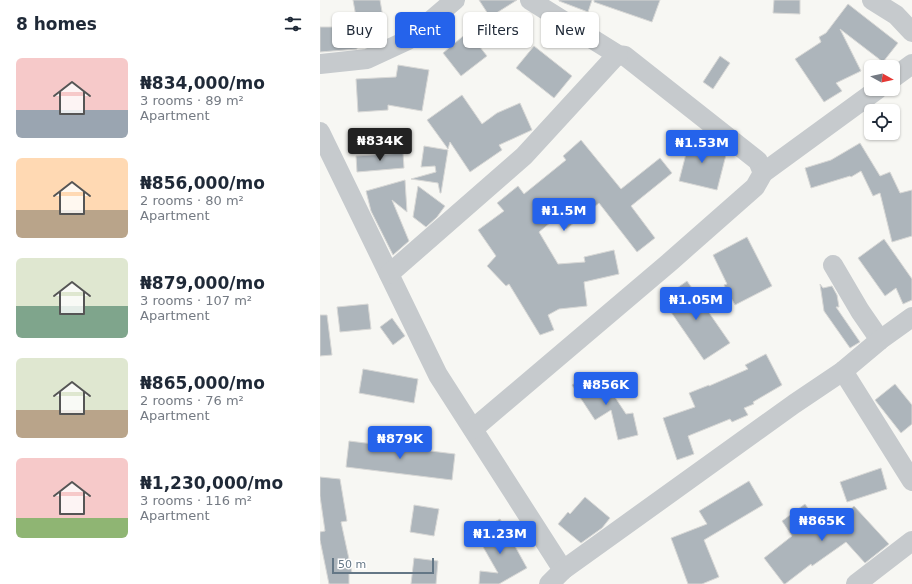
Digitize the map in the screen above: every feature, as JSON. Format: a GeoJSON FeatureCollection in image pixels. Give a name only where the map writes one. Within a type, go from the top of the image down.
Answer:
{"type":"FeatureCollection","features":[{"type":"Feature","properties":{"kind":"street"},"geometry":{"type":"LineString","coordinates":[[320,64],[367,59],[401,44],[408,40],[454,0]]}},
{"type":"Feature","properties":{"kind":"street"},"geometry":{"type":"LineString","coordinates":[[530,0],[618,55],[625,56],[758,161],[763,173]]}},
{"type":"Feature","properties":{"kind":"street"},"geometry":{"type":"LineString","coordinates":[[872,0],[896,15],[912,32]]}},
{"type":"Feature","properties":{"kind":"street"},"geometry":{"type":"LineString","coordinates":[[389,274],[524,156],[618,55]]}},
{"type":"Feature","properties":{"kind":"street"},"geometry":{"type":"LineString","coordinates":[[900,73],[912,64]]}},
{"type":"Feature","properties":{"kind":"street"},"geometry":{"type":"LineString","coordinates":[[473,429],[671,261],[755,187],[763,173],[868,96]]}},
{"type":"Feature","properties":{"kind":"street"},"geometry":{"type":"LineString","coordinates":[[320,132],[438,375],[563,570]]}},
{"type":"Feature","properties":{"kind":"street"},"geometry":{"type":"LineString","coordinates":[[833,265],[860,311],[880,340]]}},
{"type":"Feature","properties":{"kind":"street"},"geometry":{"type":"LineString","coordinates":[[549,584],[563,570],[843,371],[880,340],[912,317]]}},
{"type":"Feature","properties":{"kind":"street"},"geometry":{"type":"LineString","coordinates":[[843,371],[912,481]]}},
{"type":"Feature","properties":{"kind":"street"},"geometry":{"type":"LineString","coordinates":[[856,584],[912,541]]}},
{"type":"Feature","properties":{"kind":"building"},"geometry":{"type":"Polygon","coordinates":[[[353,0],[380,0],[382,12],[355,12],[353,0]]]}},
{"type":"Feature","properties":{"kind":"building"},"geometry":{"type":"Polygon","coordinates":[[[479,0],[517,0],[498,12],[487,12],[479,0]]]}},
{"type":"Feature","properties":{"kind":"building"},"geometry":{"type":"Polygon","coordinates":[[[559,0],[592,0],[588,12],[559,0]]]}},
{"type":"Feature","properties":{"kind":"building"},"geometry":{"type":"Polygon","coordinates":[[[594,0],[660,0],[652,22],[594,2],[594,0]]]}},
{"type":"Feature","properties":{"kind":"building"},"geometry":{"type":"Polygon","coordinates":[[[774,0],[800,0],[800,14],[773,13],[774,0]]]}},
{"type":"Feature","properties":{"kind":"building"},"geometry":{"type":"Polygon","coordinates":[[[848,4],[898,43],[885,60],[880,60],[840,29],[861,71],[836,83],[842,91],[824,102],[795,59],[821,42],[819,37],[826,33],[848,4]]]}},
{"type":"Feature","properties":{"kind":"building"},"geometry":{"type":"Polygon","coordinates":[[[320,27],[332,27],[332,48],[357,48],[357,49],[320,52],[320,27]]]}},
{"type":"Feature","properties":{"kind":"building"},"geometry":{"type":"Polygon","coordinates":[[[463,36],[463,48],[481,48],[487,56],[461,76],[443,53],[449,48],[455,48],[455,43],[463,36]]]}},
{"type":"Feature","properties":{"kind":"building"},"geometry":{"type":"Polygon","coordinates":[[[534,46],[572,76],[554,98],[516,68],[534,46]]]}},
{"type":"Feature","properties":{"kind":"building"},"geometry":{"type":"Polygon","coordinates":[[[720,56],[730,63],[713,89],[703,82],[720,56]]]}},
{"type":"Feature","properties":{"kind":"building"},"geometry":{"type":"Polygon","coordinates":[[[398,65],[429,70],[422,111],[388,105],[388,110],[358,112],[356,79],[396,77],[398,65]]]}},
{"type":"Feature","properties":{"kind":"building"},"geometry":{"type":"Polygon","coordinates":[[[462,95],[482,124],[497,113],[520,103],[532,130],[499,145],[502,150],[470,172],[450,142],[448,149],[427,120],[462,95]]]}},
{"type":"Feature","properties":{"kind":"building"},"geometry":{"type":"Polygon","coordinates":[[[667,136],[727,151],[717,190],[679,181],[687,150],[667,136]]]}},
{"type":"Feature","properties":{"kind":"building"},"geometry":{"type":"Polygon","coordinates":[[[581,140],[621,189],[660,158],[672,173],[631,206],[655,238],[637,252],[599,203],[566,229],[557,217],[539,232],[558,264],[585,262],[584,257],[614,250],[619,274],[584,282],[587,306],[559,309],[548,315],[554,330],[540,335],[509,284],[506,286],[487,266],[496,256],[478,230],[504,211],[497,203],[518,186],[524,194],[566,160],[563,156],[581,140]]]}},
{"type":"Feature","properties":{"kind":"building"},"geometry":{"type":"Polygon","coordinates":[[[860,143],[880,176],[890,172],[900,193],[912,190],[912,236],[892,242],[880,193],[873,196],[861,171],[851,177],[850,176],[811,188],[805,168],[831,160],[860,143]]]}},
{"type":"Feature","properties":{"kind":"building"},"geometry":{"type":"Polygon","coordinates":[[[424,146],[448,150],[441,193],[438,183],[411,179],[436,172],[435,166],[421,167],[424,146]]]}},
{"type":"Feature","properties":{"kind":"building"},"geometry":{"type":"Polygon","coordinates":[[[403,153],[404,168],[357,172],[356,156],[403,153]]]}},
{"type":"Feature","properties":{"kind":"building"},"geometry":{"type":"Polygon","coordinates":[[[405,180],[407,212],[392,200],[409,241],[393,255],[371,211],[366,191],[405,180]]]}},
{"type":"Feature","properties":{"kind":"building"},"geometry":{"type":"Polygon","coordinates":[[[418,186],[445,206],[437,217],[426,227],[413,217],[418,186]]]}},
{"type":"Feature","properties":{"kind":"building"},"geometry":{"type":"Polygon","coordinates":[[[747,237],[772,286],[735,305],[724,285],[727,284],[713,255],[747,237]]]}},
{"type":"Feature","properties":{"kind":"building"},"geometry":{"type":"Polygon","coordinates":[[[884,239],[912,279],[912,300],[903,304],[896,288],[885,296],[858,258],[884,239]]]}},
{"type":"Feature","properties":{"kind":"building"},"geometry":{"type":"Polygon","coordinates":[[[687,281],[730,343],[704,360],[662,299],[687,281]]]}},
{"type":"Feature","properties":{"kind":"building"},"geometry":{"type":"Polygon","coordinates":[[[820,284],[823,288],[832,286],[837,295],[839,307],[836,307],[860,342],[850,348],[824,311],[820,284]]]}},
{"type":"Feature","properties":{"kind":"building"},"geometry":{"type":"Polygon","coordinates":[[[368,304],[371,329],[340,332],[337,307],[368,304]]]}},
{"type":"Feature","properties":{"kind":"building"},"geometry":{"type":"Polygon","coordinates":[[[320,315],[327,315],[332,355],[320,356],[320,315]]]}},
{"type":"Feature","properties":{"kind":"building"},"geometry":{"type":"Polygon","coordinates":[[[392,318],[405,336],[393,345],[380,327],[392,318]]]}},
{"type":"Feature","properties":{"kind":"building"},"geometry":{"type":"Polygon","coordinates":[[[766,354],[782,385],[753,402],[754,404],[744,408],[748,415],[732,422],[730,419],[688,436],[694,454],[677,460],[663,418],[695,407],[689,393],[748,369],[745,365],[766,354]]]}},
{"type":"Feature","properties":{"kind":"building"},"geometry":{"type":"Polygon","coordinates":[[[363,369],[418,379],[414,403],[359,393],[363,369]]]}},
{"type":"Feature","properties":{"kind":"building"},"geometry":{"type":"Polygon","coordinates":[[[586,376],[590,383],[601,376],[626,414],[633,413],[638,435],[618,440],[611,410],[595,420],[572,385],[586,376]]]}},
{"type":"Feature","properties":{"kind":"building"},"geometry":{"type":"Polygon","coordinates":[[[895,384],[912,405],[912,424],[901,433],[875,400],[895,384]]]}},
{"type":"Feature","properties":{"kind":"building"},"geometry":{"type":"Polygon","coordinates":[[[349,441],[455,454],[452,480],[346,467],[349,441]]]}},
{"type":"Feature","properties":{"kind":"building"},"geometry":{"type":"Polygon","coordinates":[[[881,468],[887,489],[847,502],[840,482],[881,468]]]}},
{"type":"Feature","properties":{"kind":"building"},"geometry":{"type":"Polygon","coordinates":[[[320,477],[340,479],[347,521],[341,522],[352,573],[349,573],[349,584],[329,584],[320,540],[320,532],[325,531],[320,496],[320,477]]]}},
{"type":"Feature","properties":{"kind":"building"},"geometry":{"type":"Polygon","coordinates":[[[749,481],[763,505],[704,540],[719,577],[702,584],[688,584],[671,538],[707,524],[699,511],[749,481]]]}},
{"type":"Feature","properties":{"kind":"building"},"geometry":{"type":"Polygon","coordinates":[[[585,497],[610,518],[602,528],[581,543],[558,524],[568,512],[570,514],[585,497]]]}},
{"type":"Feature","properties":{"kind":"building"},"geometry":{"type":"Polygon","coordinates":[[[805,504],[825,533],[854,506],[889,544],[865,563],[846,542],[812,566],[811,564],[784,584],[764,558],[792,536],[782,521],[805,504]]]}},
{"type":"Feature","properties":{"kind":"building"},"geometry":{"type":"Polygon","coordinates":[[[414,505],[439,509],[434,536],[410,532],[414,505]]]}},
{"type":"Feature","properties":{"kind":"building"},"geometry":{"type":"Polygon","coordinates":[[[500,519],[527,568],[499,584],[479,584],[480,571],[498,573],[482,545],[487,542],[480,530],[500,519]]]}},
{"type":"Feature","properties":{"kind":"building"},"geometry":{"type":"Polygon","coordinates":[[[414,558],[438,561],[436,584],[411,584],[414,558]]]}}]}
